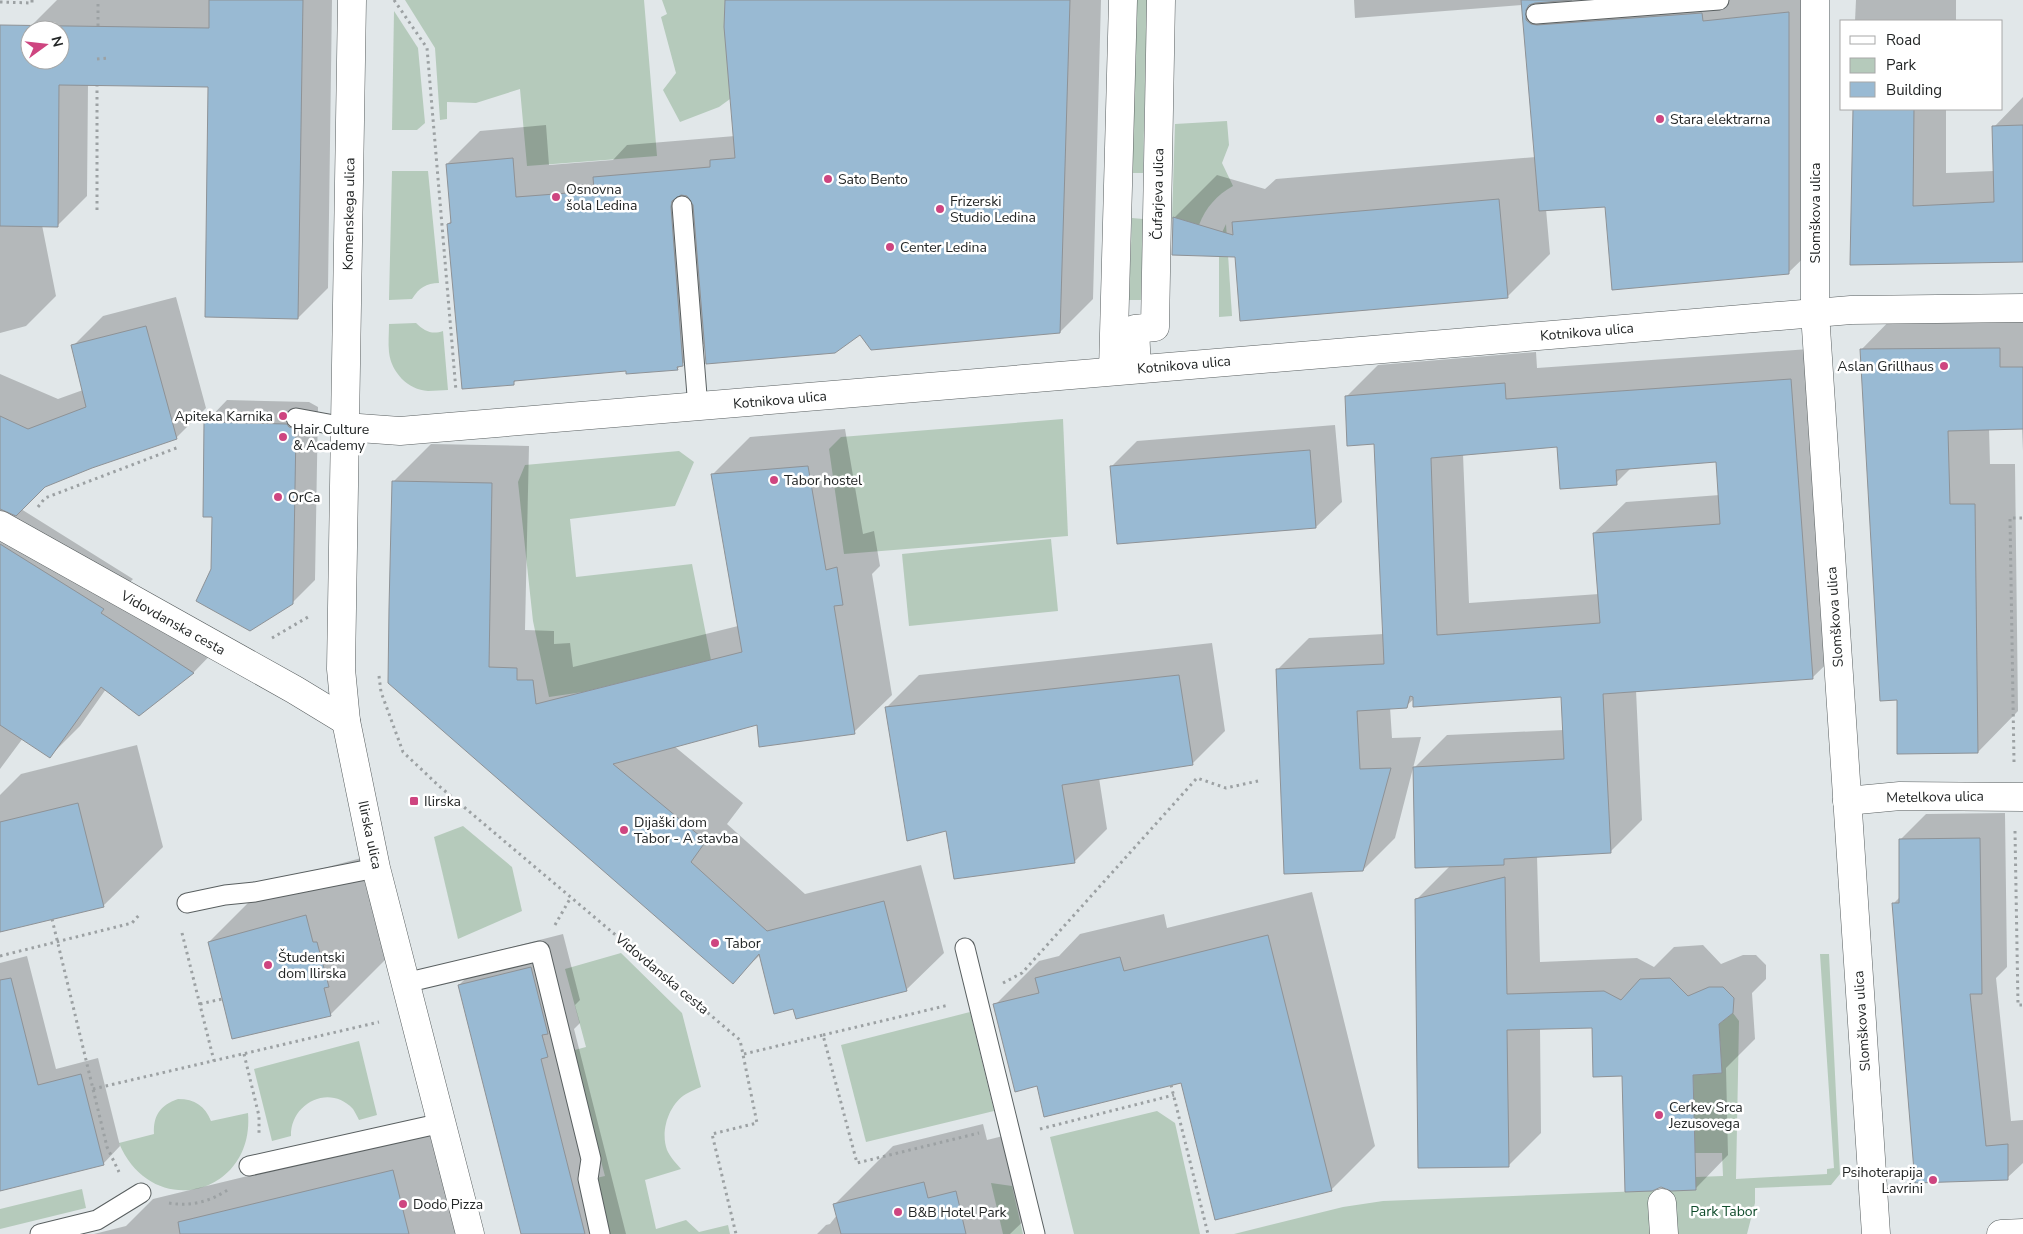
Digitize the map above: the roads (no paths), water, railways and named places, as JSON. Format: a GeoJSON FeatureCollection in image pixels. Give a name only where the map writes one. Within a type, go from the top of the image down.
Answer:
{"type":"FeatureCollection","features":[{"type":"Feature","properties":{"kind":"street","name":"Komenskega ulica"},"geometry":{"type":"LineString","coordinates":[[345,428],[352,0]]}},
{"type":"Feature","properties":{"kind":"street"},"geometry":{"type":"LineString","coordinates":[[1123,0],[1125,370]]}},
{"type":"Feature","properties":{"kind":"street","name":"Čufarjeva ulica"},"geometry":{"type":"LineString","coordinates":[[1125,370],[1135,329],[1155,327],[1161,0]]}},
{"type":"Feature","properties":{"kind":"street","name":"Slomškova ulica"},"geometry":{"type":"LineString","coordinates":[[1815,0],[1815,313],[1876,1234]]}},
{"type":"Feature","properties":{"kind":"street","name":"Kotnikova ulica"},"geometry":{"type":"LineString","coordinates":[[345,428],[400,431],[459,427],[1851,310],[2023,308]]}},
{"type":"Feature","properties":{"kind":"street","name":"Ilirska ulica"},"geometry":{"type":"LineString","coordinates":[[345,428],[340,642],[346,721],[376,868],[470,1234]]}},
{"type":"Feature","properties":{"kind":"street","name":"Vidovdanska cesta"},"geometry":{"type":"LineString","coordinates":[[8,530],[296,690],[346,721]]}},
{"type":"Feature","properties":{"kind":"street","name":"Metelkova ulica"},"geometry":{"type":"LineString","coordinates":[[1847,801],[1900,796],[2019,797]]}},
{"type":"Feature","properties":{"kind":"street"},"geometry":{"type":"LineString","coordinates":[[1662,1202],[1664,1234]]}},
{"type":"Feature","properties":{"kind":"street"},"geometry":{"type":"LineString","coordinates":[[2000,1234],[2023,1233]]}},
{"type":"Feature","properties":{"kind":"lane"},"geometry":{"type":"LineString","coordinates":[[1536,14],[1720,0]]}},
{"type":"Feature","properties":{"kind":"lane"},"geometry":{"type":"LineString","coordinates":[[682,206],[698,408]]}},
{"type":"Feature","properties":{"kind":"lane"},"geometry":{"type":"LineString","coordinates":[[296,418],[345,428]]}},
{"type":"Feature","properties":{"kind":"lane"},"geometry":{"type":"LineString","coordinates":[[188,904],[225,895],[255,892],[376,868]]}},
{"type":"Feature","properties":{"kind":"lane"},"geometry":{"type":"LineString","coordinates":[[965,948],[1035,1234]]}},
{"type":"Feature","properties":{"kind":"lane"},"geometry":{"type":"LineString","coordinates":[[405,983],[540,952],[591,1159],[588,1179],[600,1234]]}},
{"type":"Feature","properties":{"kind":"lane"},"geometry":{"type":"LineString","coordinates":[[249,1166],[442,1123]]}},
{"type":"Feature","properties":{"kind":"lane"},"geometry":{"type":"LineString","coordinates":[[40,1234],[97,1220],[141,1193]]}},
{"type":"Feature","properties":{"kind":"place","name":"Stara elektrarna"},"geometry":{"type":"Point","coordinates":[1660,119]}},
{"type":"Feature","properties":{"kind":"place","name":"Sato Bento"},"geometry":{"type":"Point","coordinates":[828,179]}},
{"type":"Feature","properties":{"kind":"place","name":"Osnovna šola Ledina"},"geometry":{"type":"Point","coordinates":[556,197]}},
{"type":"Feature","properties":{"kind":"place","name":"Frizerski Studio Ledina"},"geometry":{"type":"Point","coordinates":[940,209]}},
{"type":"Feature","properties":{"kind":"place","name":"Center Ledina"},"geometry":{"type":"Point","coordinates":[890,247]}},
{"type":"Feature","properties":{"kind":"place","name":"Aslan Grillhaus"},"geometry":{"type":"Point","coordinates":[1944,366]}},
{"type":"Feature","properties":{"kind":"place","name":"Apiteka Karnika"},"geometry":{"type":"Point","coordinates":[283,416]}},
{"type":"Feature","properties":{"kind":"place","name":"Hair Culture & Academy"},"geometry":{"type":"Point","coordinates":[283,437]}},
{"type":"Feature","properties":{"kind":"place","name":"Tabor hostel"},"geometry":{"type":"Point","coordinates":[774,480]}},
{"type":"Feature","properties":{"kind":"place","name":"OrCa"},"geometry":{"type":"Point","coordinates":[278,497]}},
{"type":"Feature","properties":{"kind":"place","name":"Ilirska"},"geometry":{"type":"Point","coordinates":[414,801]}},
{"type":"Feature","properties":{"kind":"place","name":"Dijaški dom Tabor - A stavba"},"geometry":{"type":"Point","coordinates":[624,830]}},
{"type":"Feature","properties":{"kind":"place","name":"Tabor"},"geometry":{"type":"Point","coordinates":[715,943]}},
{"type":"Feature","properties":{"kind":"place","name":"Študentski dom Ilirska"},"geometry":{"type":"Point","coordinates":[268,965]}},
{"type":"Feature","properties":{"kind":"place","name":"Cerkev Srca Jezusovega"},"geometry":{"type":"Point","coordinates":[1659,1115]}},
{"type":"Feature","properties":{"kind":"place","name":"Psihoterapija Lavrini"},"geometry":{"type":"Point","coordinates":[1933,1180]}},
{"type":"Feature","properties":{"kind":"place","name":"Dodo Pizza"},"geometry":{"type":"Point","coordinates":[403,1204]}},
{"type":"Feature","properties":{"kind":"place","name":"B&B Hotel Park"},"geometry":{"type":"Point","coordinates":[898,1212]}},
{"type":"Feature","properties":{"kind":"park label","name":"Park Tabor"},"geometry":{"type":"Point","coordinates":[1724,1211]}}]}
